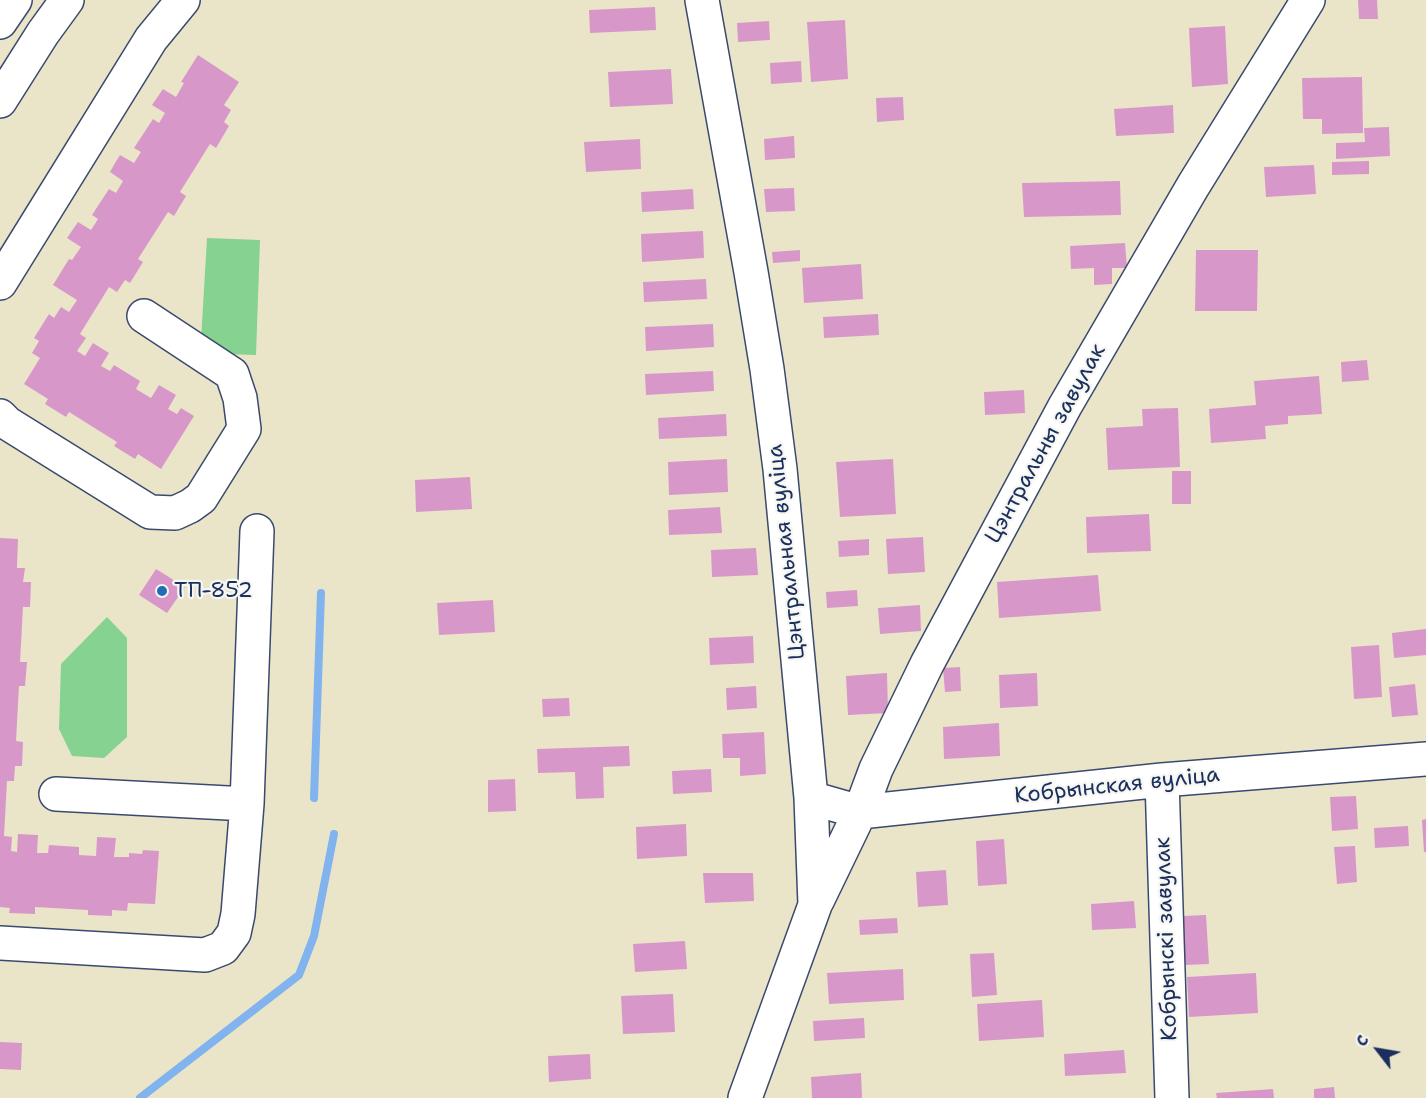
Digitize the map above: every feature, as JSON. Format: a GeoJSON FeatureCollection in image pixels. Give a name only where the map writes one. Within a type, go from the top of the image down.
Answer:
{"type":"FeatureCollection","features":[{"type":"Feature","properties":{"kind":"street"},"geometry":{"type":"LineString","coordinates":[[0,22],[15,0]]}},
{"type":"Feature","properties":{"kind":"street"},"geometry":{"type":"LineString","coordinates":[[0,101],[67,0]]}},
{"type":"Feature","properties":{"kind":"street"},"geometry":{"type":"LineString","coordinates":[[0,283],[151,39],[183,0]]}},
{"type":"Feature","properties":{"kind":"street","name":"Цэнтральная вуліца"},"geometry":{"type":"LineString","coordinates":[[702,0],[752,272],[780,469],[810,798],[815,905],[745,1098]]}},
{"type":"Feature","properties":{"kind":"street","name":"Цэнтральны завулак"},"geometry":{"type":"LineString","coordinates":[[815,905],[860,812],[876,769],[927,664],[1065,406],[1193,186],[1308,0]]}},
{"type":"Feature","properties":{"kind":"street"},"geometry":{"type":"LineString","coordinates":[[0,416],[7,423],[150,512],[176,513],[190,506],[201,498],[244,429],[240,398],[232,374],[144,316]]}},
{"type":"Feature","properties":{"kind":"street"},"geometry":{"type":"LineString","coordinates":[[0,943],[205,956],[223,948],[234,933],[238,914],[247,804],[257,531]]}},
{"type":"Feature","properties":{"kind":"street","name":"Кобрынская вуліца"},"geometry":{"type":"LineString","coordinates":[[810,798],[860,812],[1162,780],[1426,759]]}},
{"type":"Feature","properties":{"kind":"street","name":"Кобрынскі завулак"},"geometry":{"type":"LineString","coordinates":[[1162,780],[1172,1098]]}},
{"type":"Feature","properties":{"kind":"street"},"geometry":{"type":"LineString","coordinates":[[56,794],[247,804]]}},
{"type":"Feature","properties":{"kind":"green space"},"geometry":{"type":"Polygon","coordinates":[[[207,238],[260,240],[256,355],[224,354],[201,340],[207,238]]]}},
{"type":"Feature","properties":{"kind":"green space"},"geometry":{"type":"Polygon","coordinates":[[[107,617],[127,638],[127,737],[104,758],[72,756],[59,729],[61,664],[107,617]]]}},
{"type":"Feature","properties":{"kind":"building"},"geometry":{"type":"Polygon","coordinates":[[[1358,0],[1377,0],[1378,19],[1359,19],[1358,0]]]}},
{"type":"Feature","properties":{"kind":"building"},"geometry":{"type":"Polygon","coordinates":[[[655,7],[656,30],[590,33],[589,10],[655,7]]]}},
{"type":"Feature","properties":{"kind":"building"},"geometry":{"type":"Polygon","coordinates":[[[845,20],[848,79],[811,82],[807,22],[845,20]]]}},
{"type":"Feature","properties":{"kind":"building"},"geometry":{"type":"Polygon","coordinates":[[[769,21],[770,40],[738,42],[737,23],[769,21]]]}},
{"type":"Feature","properties":{"kind":"building"},"geometry":{"type":"Polygon","coordinates":[[[1225,26],[1228,84],[1192,87],[1189,28],[1225,26]]]}},
{"type":"Feature","properties":{"kind":"building"},"geometry":{"type":"Polygon","coordinates":[[[198,55],[239,82],[224,105],[231,110],[224,122],[229,126],[216,148],[210,144],[180,192],[186,196],[174,216],[168,212],[138,259],[143,262],[130,283],[125,280],[117,292],[109,287],[80,334],[86,338],[77,351],[85,356],[93,343],[109,353],[101,366],[110,371],[114,365],[140,381],[136,389],[151,398],[159,385],[176,395],[168,409],[177,414],[181,408],[194,416],[161,469],[138,454],[135,459],[114,446],[117,442],[69,412],[66,417],[45,404],[48,399],[24,384],[40,358],[32,353],[39,341],[34,338],[49,314],[54,318],[61,307],[69,312],[77,300],[53,285],[69,259],[72,260],[81,247],[67,238],[78,222],[91,230],[98,219],[92,215],[109,189],[116,193],[123,181],[110,172],[115,163],[120,155],[134,163],[141,152],[134,148],[153,119],[159,123],[165,113],[152,105],[163,89],[176,97],[184,83],[181,82],[198,55]]]}},
{"type":"Feature","properties":{"kind":"building"},"geometry":{"type":"Polygon","coordinates":[[[801,61],[802,82],[771,84],[770,63],[801,61]]]}},
{"type":"Feature","properties":{"kind":"building"},"geometry":{"type":"Polygon","coordinates":[[[671,69],[673,104],[610,107],[608,72],[671,69]]]}},
{"type":"Feature","properties":{"kind":"building"},"geometry":{"type":"Polygon","coordinates":[[[1362,77],[1363,133],[1322,134],[1322,119],[1303,119],[1302,78],[1362,77]]]}},
{"type":"Feature","properties":{"kind":"building"},"geometry":{"type":"Polygon","coordinates":[[[903,97],[904,120],[877,122],[876,98],[903,97]]]}},
{"type":"Feature","properties":{"kind":"building"},"geometry":{"type":"Polygon","coordinates":[[[1173,105],[1174,133],[1116,136],[1114,109],[1173,105]]]}},
{"type":"Feature","properties":{"kind":"building"},"geometry":{"type":"Polygon","coordinates":[[[1389,127],[1390,156],[1336,159],[1336,143],[1365,142],[1364,128],[1389,127]]]}},
{"type":"Feature","properties":{"kind":"building"},"geometry":{"type":"Polygon","coordinates":[[[794,136],[795,158],[765,160],[764,139],[794,136]]]}},
{"type":"Feature","properties":{"kind":"building"},"geometry":{"type":"Polygon","coordinates":[[[640,139],[641,169],[586,172],[584,142],[640,139]]]}},
{"type":"Feature","properties":{"kind":"building"},"geometry":{"type":"Polygon","coordinates":[[[1369,161],[1369,174],[1332,175],[1332,162],[1369,161]]]}},
{"type":"Feature","properties":{"kind":"building"},"geometry":{"type":"Polygon","coordinates":[[[1314,165],[1316,194],[1266,197],[1264,167],[1314,165]]]}},
{"type":"Feature","properties":{"kind":"building"},"geometry":{"type":"Polygon","coordinates":[[[1120,181],[1121,215],[1024,217],[1022,183],[1120,181]]]}},
{"type":"Feature","properties":{"kind":"building"},"geometry":{"type":"Polygon","coordinates":[[[794,188],[795,211],[766,212],[764,189],[794,188]]]}},
{"type":"Feature","properties":{"kind":"building"},"geometry":{"type":"Polygon","coordinates":[[[693,189],[694,209],[642,212],[641,192],[693,189]]]}},
{"type":"Feature","properties":{"kind":"building"},"geometry":{"type":"Polygon","coordinates":[[[703,231],[704,258],[642,262],[641,234],[703,231]]]}},
{"type":"Feature","properties":{"kind":"building"},"geometry":{"type":"Polygon","coordinates":[[[1125,243],[1127,268],[1112,268],[1112,284],[1094,285],[1094,268],[1071,269],[1070,246],[1125,243]]]}},
{"type":"Feature","properties":{"kind":"building"},"geometry":{"type":"Polygon","coordinates":[[[800,250],[800,261],[773,263],[772,252],[800,250]]]}},
{"type":"Feature","properties":{"kind":"building"},"geometry":{"type":"Polygon","coordinates":[[[1196,250],[1258,250],[1257,311],[1195,311],[1196,250]]]}},
{"type":"Feature","properties":{"kind":"building"},"geometry":{"type":"Polygon","coordinates":[[[861,264],[863,299],[804,303],[802,268],[861,264]]]}},
{"type":"Feature","properties":{"kind":"building"},"geometry":{"type":"Polygon","coordinates":[[[706,279],[707,299],[644,302],[643,282],[706,279]]]}},
{"type":"Feature","properties":{"kind":"building"},"geometry":{"type":"Polygon","coordinates":[[[878,314],[879,335],[824,338],[823,317],[878,314]]]}},
{"type":"Feature","properties":{"kind":"building"},"geometry":{"type":"Polygon","coordinates":[[[713,324],[714,347],[646,351],[645,327],[713,324]]]}},
{"type":"Feature","properties":{"kind":"building"},"geometry":{"type":"Polygon","coordinates":[[[1367,360],[1369,380],[1342,382],[1341,362],[1367,360]]]}},
{"type":"Feature","properties":{"kind":"building"},"geometry":{"type":"Polygon","coordinates":[[[713,371],[714,391],[646,395],[645,374],[713,371]]]}},
{"type":"Feature","properties":{"kind":"building"},"geometry":{"type":"Polygon","coordinates":[[[1319,376],[1322,414],[1288,416],[1288,424],[1265,426],[1266,439],[1211,443],[1209,409],[1256,405],[1254,381],[1319,376]]]}},
{"type":"Feature","properties":{"kind":"building"},"geometry":{"type":"Polygon","coordinates":[[[1024,390],[1025,413],[985,415],[984,392],[1024,390]]]}},
{"type":"Feature","properties":{"kind":"building"},"geometry":{"type":"Polygon","coordinates":[[[1178,408],[1180,467],[1108,470],[1106,428],[1143,426],[1142,409],[1178,408]]]}},
{"type":"Feature","properties":{"kind":"building"},"geometry":{"type":"Polygon","coordinates":[[[726,414],[727,436],[659,439],[658,418],[726,414]]]}},
{"type":"Feature","properties":{"kind":"building"},"geometry":{"type":"Polygon","coordinates":[[[727,459],[728,492],[669,495],[668,462],[727,459]]]}},
{"type":"Feature","properties":{"kind":"building"},"geometry":{"type":"Polygon","coordinates":[[[893,459],[896,514],[840,517],[836,462],[893,459]]]}},
{"type":"Feature","properties":{"kind":"building"},"geometry":{"type":"Polygon","coordinates":[[[1172,471],[1191,471],[1191,504],[1172,504],[1172,471]]]}},
{"type":"Feature","properties":{"kind":"building"},"geometry":{"type":"Polygon","coordinates":[[[470,477],[472,509],[416,512],[415,480],[470,477]]]}},
{"type":"Feature","properties":{"kind":"building"},"geometry":{"type":"Polygon","coordinates":[[[720,507],[722,533],[669,535],[668,510],[720,507]]]}},
{"type":"Feature","properties":{"kind":"building"},"geometry":{"type":"Polygon","coordinates":[[[1149,514],[1151,551],[1087,553],[1086,517],[1149,514]]]}},
{"type":"Feature","properties":{"kind":"building"},"geometry":{"type":"Polygon","coordinates":[[[923,537],[925,572],[888,574],[886,539],[923,537]]]}},
{"type":"Feature","properties":{"kind":"building"},"geometry":{"type":"Polygon","coordinates":[[[0,538],[18,539],[17,568],[25,568],[23,582],[31,582],[30,607],[23,607],[20,662],[27,662],[25,686],[19,686],[16,741],[23,742],[22,766],[15,766],[14,781],[7,781],[4,836],[12,837],[11,851],[17,852],[18,834],[38,835],[37,853],[48,853],[49,845],[79,847],[79,855],[96,856],[97,837],[116,838],[114,857],[129,857],[129,853],[142,854],[143,850],[159,851],[155,904],[128,903],[127,911],[112,910],[112,916],[88,915],[88,910],[35,907],[35,914],[9,913],[10,908],[0,907],[0,538]]]}},
{"type":"Feature","properties":{"kind":"building"},"geometry":{"type":"Polygon","coordinates":[[[869,539],[869,555],[839,557],[838,541],[869,539]]]}},
{"type":"Feature","properties":{"kind":"building"},"geometry":{"type":"Polygon","coordinates":[[[756,548],[758,575],[712,577],[711,550],[756,548]]]}},
{"type":"Feature","properties":{"kind":"building","name":"ТП-852"},"geometry":{"type":"Polygon","coordinates":[[[156,569],[185,587],[167,613],[139,595],[156,569]]]}},
{"type":"Feature","properties":{"kind":"building"},"geometry":{"type":"Polygon","coordinates":[[[1098,575],[1101,611],[999,618],[997,582],[1098,575]]]}},
{"type":"Feature","properties":{"kind":"building"},"geometry":{"type":"Polygon","coordinates":[[[857,590],[858,606],[827,608],[826,592],[857,590]]]}},
{"type":"Feature","properties":{"kind":"building"},"geometry":{"type":"Polygon","coordinates":[[[493,600],[495,632],[439,635],[437,603],[493,600]]]}},
{"type":"Feature","properties":{"kind":"building"},"geometry":{"type":"Polygon","coordinates":[[[920,605],[921,631],[880,634],[878,608],[920,605]]]}},
{"type":"Feature","properties":{"kind":"building"},"geometry":{"type":"Polygon","coordinates":[[[1426,629],[1426,655],[1394,658],[1392,633],[1426,629]]]}},
{"type":"Feature","properties":{"kind":"building"},"geometry":{"type":"Polygon","coordinates":[[[753,636],[754,663],[710,665],[709,638],[753,636]]]}},
{"type":"Feature","properties":{"kind":"building"},"geometry":{"type":"Polygon","coordinates":[[[1379,645],[1382,697],[1354,699],[1351,647],[1379,645]]]}},
{"type":"Feature","properties":{"kind":"building"},"geometry":{"type":"Polygon","coordinates":[[[960,667],[961,691],[945,692],[943,668],[960,667]]]}},
{"type":"Feature","properties":{"kind":"building"},"geometry":{"type":"Polygon","coordinates":[[[887,673],[888,713],[848,715],[846,676],[887,673]]]}},
{"type":"Feature","properties":{"kind":"building"},"geometry":{"type":"Polygon","coordinates":[[[1037,673],[1038,706],[1000,708],[999,675],[1037,673]]]}},
{"type":"Feature","properties":{"kind":"building"},"geometry":{"type":"Polygon","coordinates":[[[1415,684],[1418,715],[1392,717],[1389,687],[1415,684]]]}},
{"type":"Feature","properties":{"kind":"building"},"geometry":{"type":"Polygon","coordinates":[[[756,686],[757,708],[727,710],[726,688],[756,686]]]}},
{"type":"Feature","properties":{"kind":"building"},"geometry":{"type":"Polygon","coordinates":[[[569,698],[570,716],[543,717],[542,699],[569,698]]]}},
{"type":"Feature","properties":{"kind":"building"},"geometry":{"type":"Polygon","coordinates":[[[999,723],[1000,756],[944,759],[943,727],[999,723]]]}},
{"type":"Feature","properties":{"kind":"building"},"geometry":{"type":"Polygon","coordinates":[[[764,732],[766,774],[740,776],[740,758],[723,758],[722,734],[764,732]]]}},
{"type":"Feature","properties":{"kind":"building"},"geometry":{"type":"Polygon","coordinates":[[[629,746],[630,766],[603,767],[604,798],[576,799],[575,772],[538,773],[537,749],[629,746]]]}},
{"type":"Feature","properties":{"kind":"building"},"geometry":{"type":"Polygon","coordinates":[[[711,769],[712,792],[673,794],[672,771],[711,769]]]}},
{"type":"Feature","properties":{"kind":"building"},"geometry":{"type":"Polygon","coordinates":[[[515,779],[516,811],[488,812],[488,780],[515,779]]]}},
{"type":"Feature","properties":{"kind":"building"},"geometry":{"type":"Polygon","coordinates":[[[1356,796],[1358,829],[1332,831],[1330,797],[1356,796]]]}},
{"type":"Feature","properties":{"kind":"building"},"geometry":{"type":"Polygon","coordinates":[[[1426,819],[1426,852],[1424,852],[1422,820],[1426,819]]]}},
{"type":"Feature","properties":{"kind":"building"},"geometry":{"type":"Polygon","coordinates":[[[686,824],[687,856],[637,859],[636,827],[686,824]]]}},
{"type":"Feature","properties":{"kind":"building"},"geometry":{"type":"Polygon","coordinates":[[[1408,826],[1409,846],[1375,848],[1374,828],[1408,826]]]}},
{"type":"Feature","properties":{"kind":"building"},"geometry":{"type":"Polygon","coordinates":[[[1004,839],[1007,884],[978,886],[976,841],[1004,839]]]}},
{"type":"Feature","properties":{"kind":"building"},"geometry":{"type":"Polygon","coordinates":[[[1355,846],[1357,882],[1337,884],[1334,847],[1355,846]]]}},
{"type":"Feature","properties":{"kind":"building"},"geometry":{"type":"Polygon","coordinates":[[[946,870],[948,905],[918,907],[916,872],[946,870]]]}},
{"type":"Feature","properties":{"kind":"building"},"geometry":{"type":"Polygon","coordinates":[[[703,873],[753,873],[754,901],[705,903],[703,873]]]}},
{"type":"Feature","properties":{"kind":"building"},"geometry":{"type":"Polygon","coordinates":[[[1134,901],[1136,928],[1092,930],[1091,904],[1134,901]]]}},
{"type":"Feature","properties":{"kind":"building"},"geometry":{"type":"Polygon","coordinates":[[[1206,915],[1209,964],[1185,965],[1183,916],[1206,915]]]}},
{"type":"Feature","properties":{"kind":"building"},"geometry":{"type":"Polygon","coordinates":[[[897,918],[898,933],[860,935],[859,920],[897,918]]]}},
{"type":"Feature","properties":{"kind":"building"},"geometry":{"type":"Polygon","coordinates":[[[685,941],[687,969],[635,972],[633,944],[685,941]]]}},
{"type":"Feature","properties":{"kind":"building"},"geometry":{"type":"Polygon","coordinates":[[[994,953],[997,995],[972,997],[970,954],[994,953]]]}},
{"type":"Feature","properties":{"kind":"building"},"geometry":{"type":"Polygon","coordinates":[[[903,969],[904,1000],[829,1004],[827,973],[903,969]]]}},
{"type":"Feature","properties":{"kind":"building"},"geometry":{"type":"Polygon","coordinates":[[[1256,973],[1258,1013],[1189,1017],[1187,977],[1256,973]]]}},
{"type":"Feature","properties":{"kind":"building"},"geometry":{"type":"Polygon","coordinates":[[[673,994],[675,1032],[623,1034],[621,996],[673,994]]]}},
{"type":"Feature","properties":{"kind":"building"},"geometry":{"type":"Polygon","coordinates":[[[1042,1000],[1044,1037],[979,1041],[977,1004],[1042,1000]]]}},
{"type":"Feature","properties":{"kind":"building"},"geometry":{"type":"Polygon","coordinates":[[[864,1018],[865,1038],[814,1041],[813,1021],[864,1018]]]}},
{"type":"Feature","properties":{"kind":"building"},"geometry":{"type":"Polygon","coordinates":[[[0,1042],[22,1043],[21,1070],[0,1069],[0,1042]]]}},
{"type":"Feature","properties":{"kind":"building"},"geometry":{"type":"Polygon","coordinates":[[[1124,1050],[1126,1073],[1065,1076],[1064,1054],[1124,1050]]]}},
{"type":"Feature","properties":{"kind":"building"},"geometry":{"type":"Polygon","coordinates":[[[590,1054],[591,1079],[549,1082],[548,1056],[590,1054]]]}},
{"type":"Feature","properties":{"kind":"building"},"geometry":{"type":"Polygon","coordinates":[[[861,1073],[862,1098],[812,1098],[811,1077],[861,1073]]]}},
{"type":"Feature","properties":{"kind":"building"},"geometry":{"type":"Polygon","coordinates":[[[1334,1087],[1335,1098],[1314,1098],[1314,1089],[1334,1087]]]}},
{"type":"Feature","properties":{"kind":"building"},"geometry":{"type":"Polygon","coordinates":[[[1273,1089],[1274,1098],[1217,1098],[1216,1093],[1273,1089]]]}},
{"type":"Feature","properties":{"kind":"waterway"},"geometry":{"type":"LineString","coordinates":[[314,798],[321,593]]}},
{"type":"Feature","properties":{"kind":"waterway"},"geometry":{"type":"LineString","coordinates":[[140,1098],[299,975],[314,936],[334,834]]}},
{"type":"Feature","properties":{"kind":"place","name":"ТП-852"},"geometry":{"type":"Point","coordinates":[162,591]}}]}
